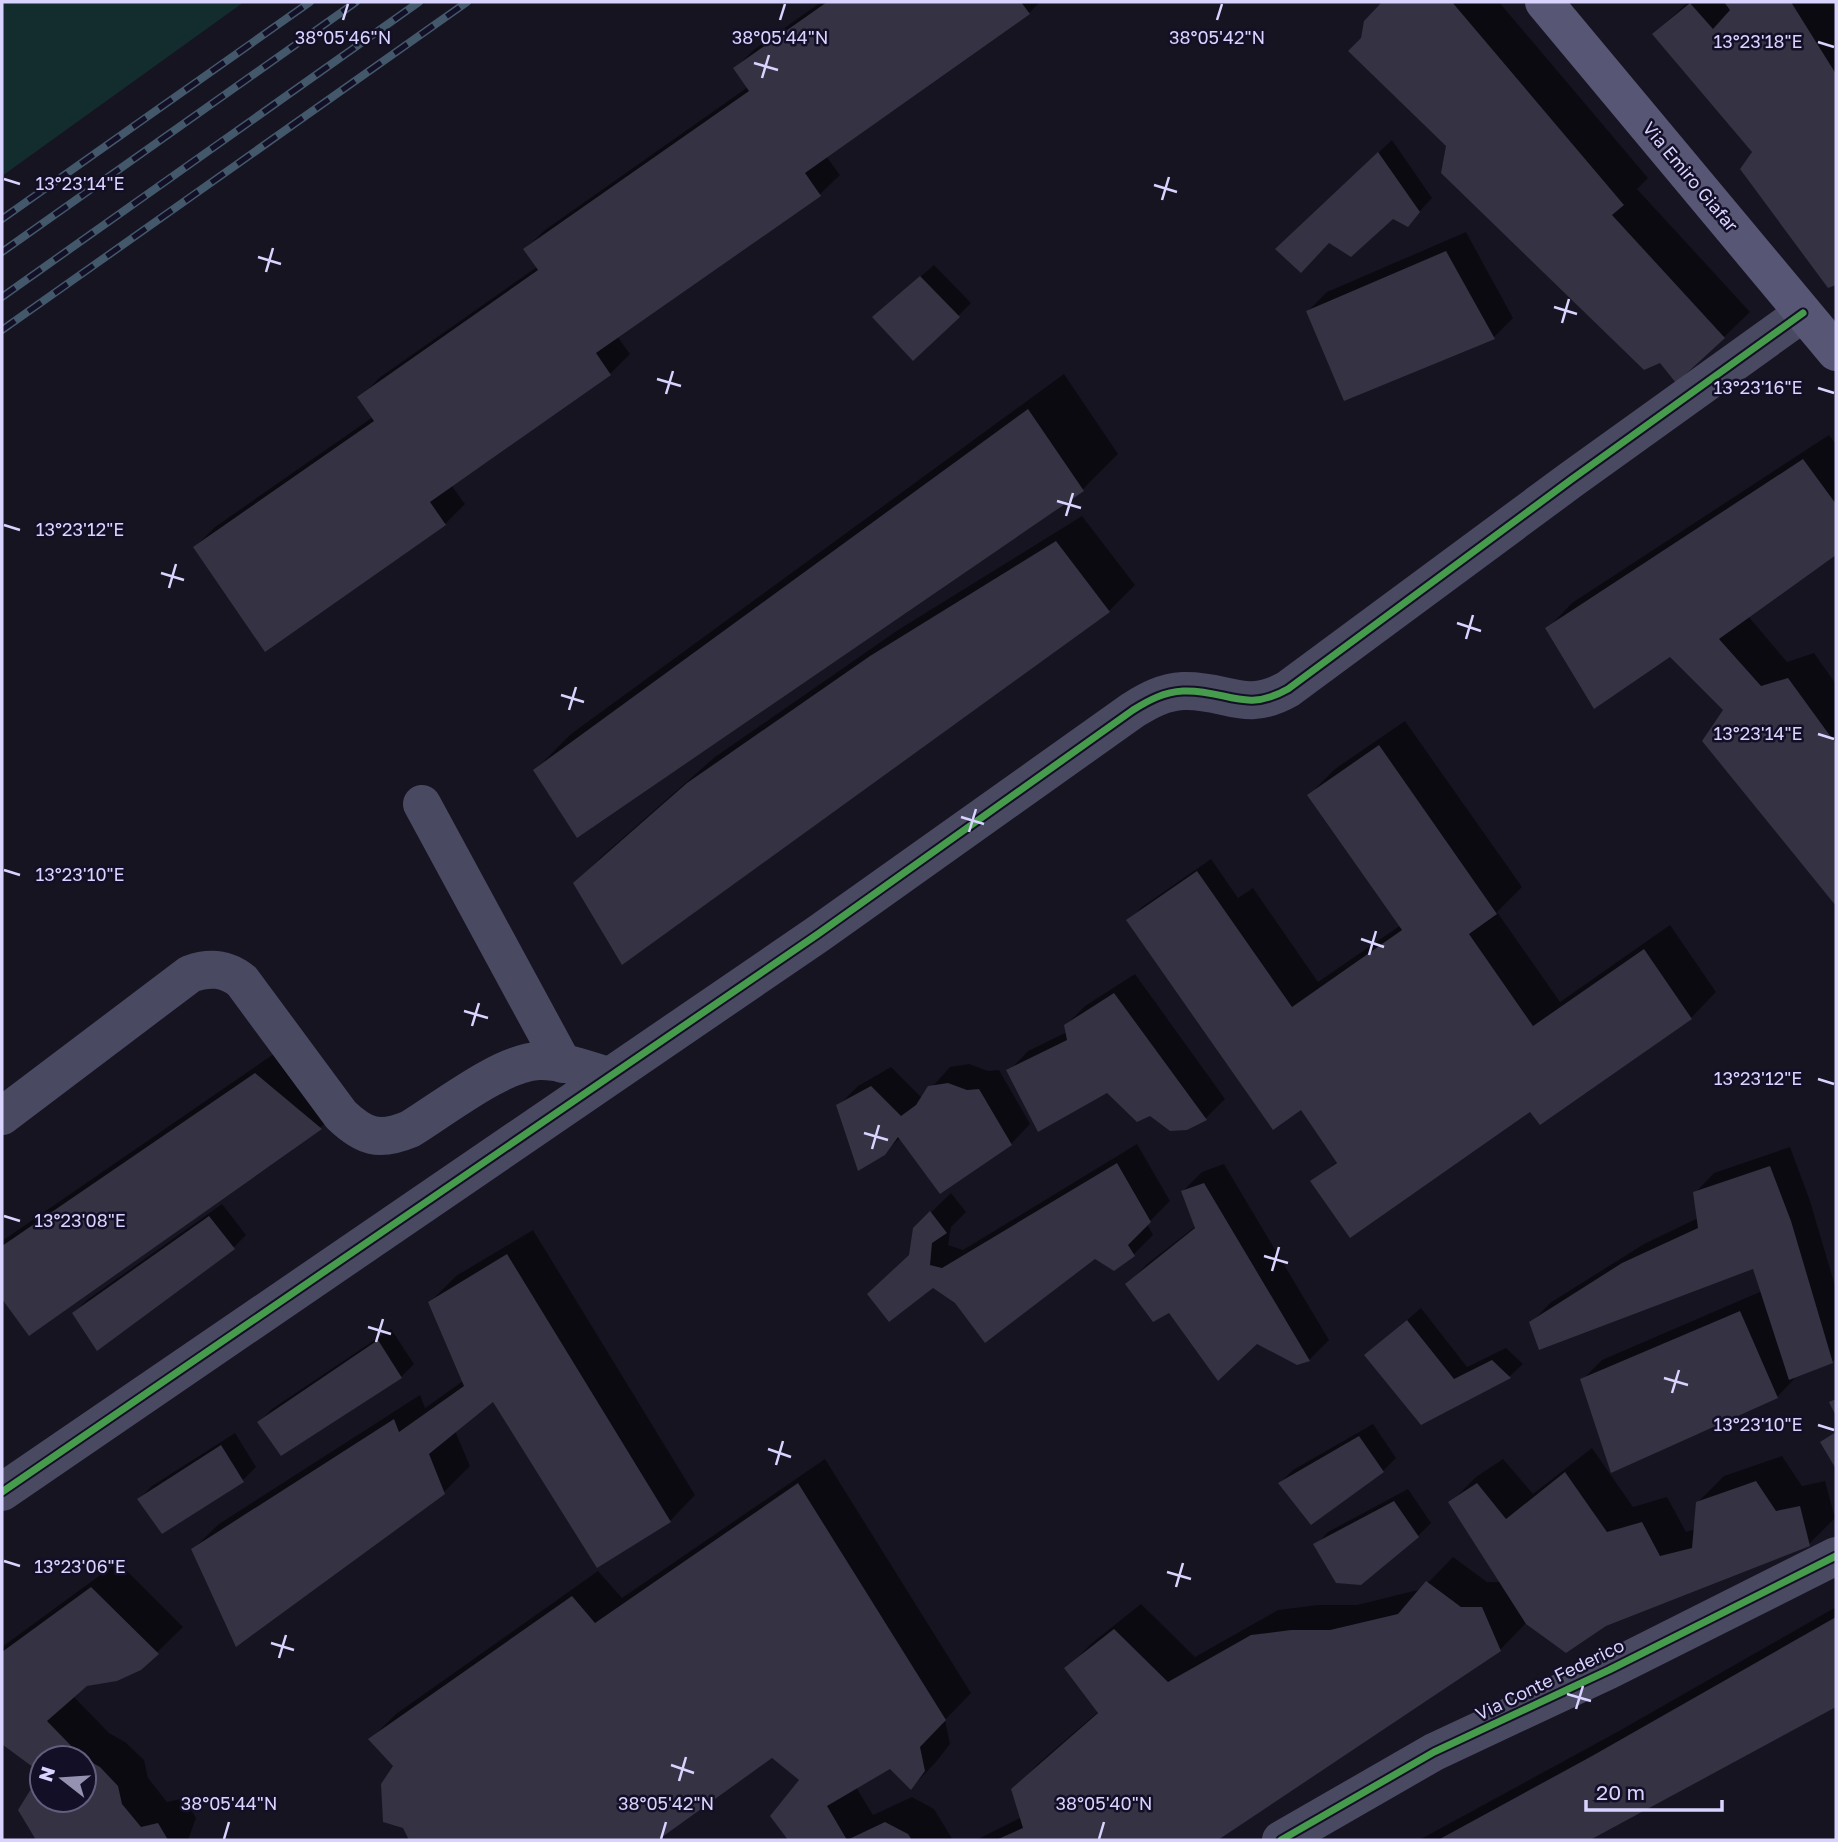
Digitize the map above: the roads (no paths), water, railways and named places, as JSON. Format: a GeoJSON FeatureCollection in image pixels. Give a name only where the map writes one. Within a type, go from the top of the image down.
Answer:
{"type":"FeatureCollection","features":[{"type":"Feature","properties":{"kind":"street","name":"Via Emiro Giafar"},"geometry":{"type":"LineString","coordinates":[[1544,2],[1836,352]]}},
{"type":"Feature","properties":{"kind":"street"},"geometry":{"type":"LineString","coordinates":[[2,1492],[818,934],[1141,705],[1163,694],[1183,691],[1260,701],[1288,689],[1572,479],[1803,313]]}},
{"type":"Feature","properties":{"kind":"street"},"geometry":{"type":"LineString","coordinates":[[422,804],[563,1064]]}},
{"type":"Feature","properties":{"kind":"street"},"geometry":{"type":"LineString","coordinates":[[2,1116],[190,974],[202,970],[232,973],[242,981],[341,1115],[354,1127],[375,1138],[396,1135],[410,1129],[496,1075],[518,1065],[540,1061],[609,1076]]}},
{"type":"Feature","properties":{"kind":"street","name":"Via Conte Federico"},"geometry":{"type":"LineString","coordinates":[[1282,1840],[1434,1752],[1621,1664],[1836,1556]]}},
{"type":"Feature","properties":{"kind":"railway"},"geometry":{"type":"LineString","coordinates":[[2,219],[310,2]]}},
{"type":"Feature","properties":{"kind":"railway"},"geometry":{"type":"LineString","coordinates":[[2,252],[356,2]]}},
{"type":"Feature","properties":{"kind":"railway"},"geometry":{"type":"LineString","coordinates":[[2,297],[419,2]]}},
{"type":"Feature","properties":{"kind":"railway"},"geometry":{"type":"LineString","coordinates":[[2,330],[467,2]]}}]}
